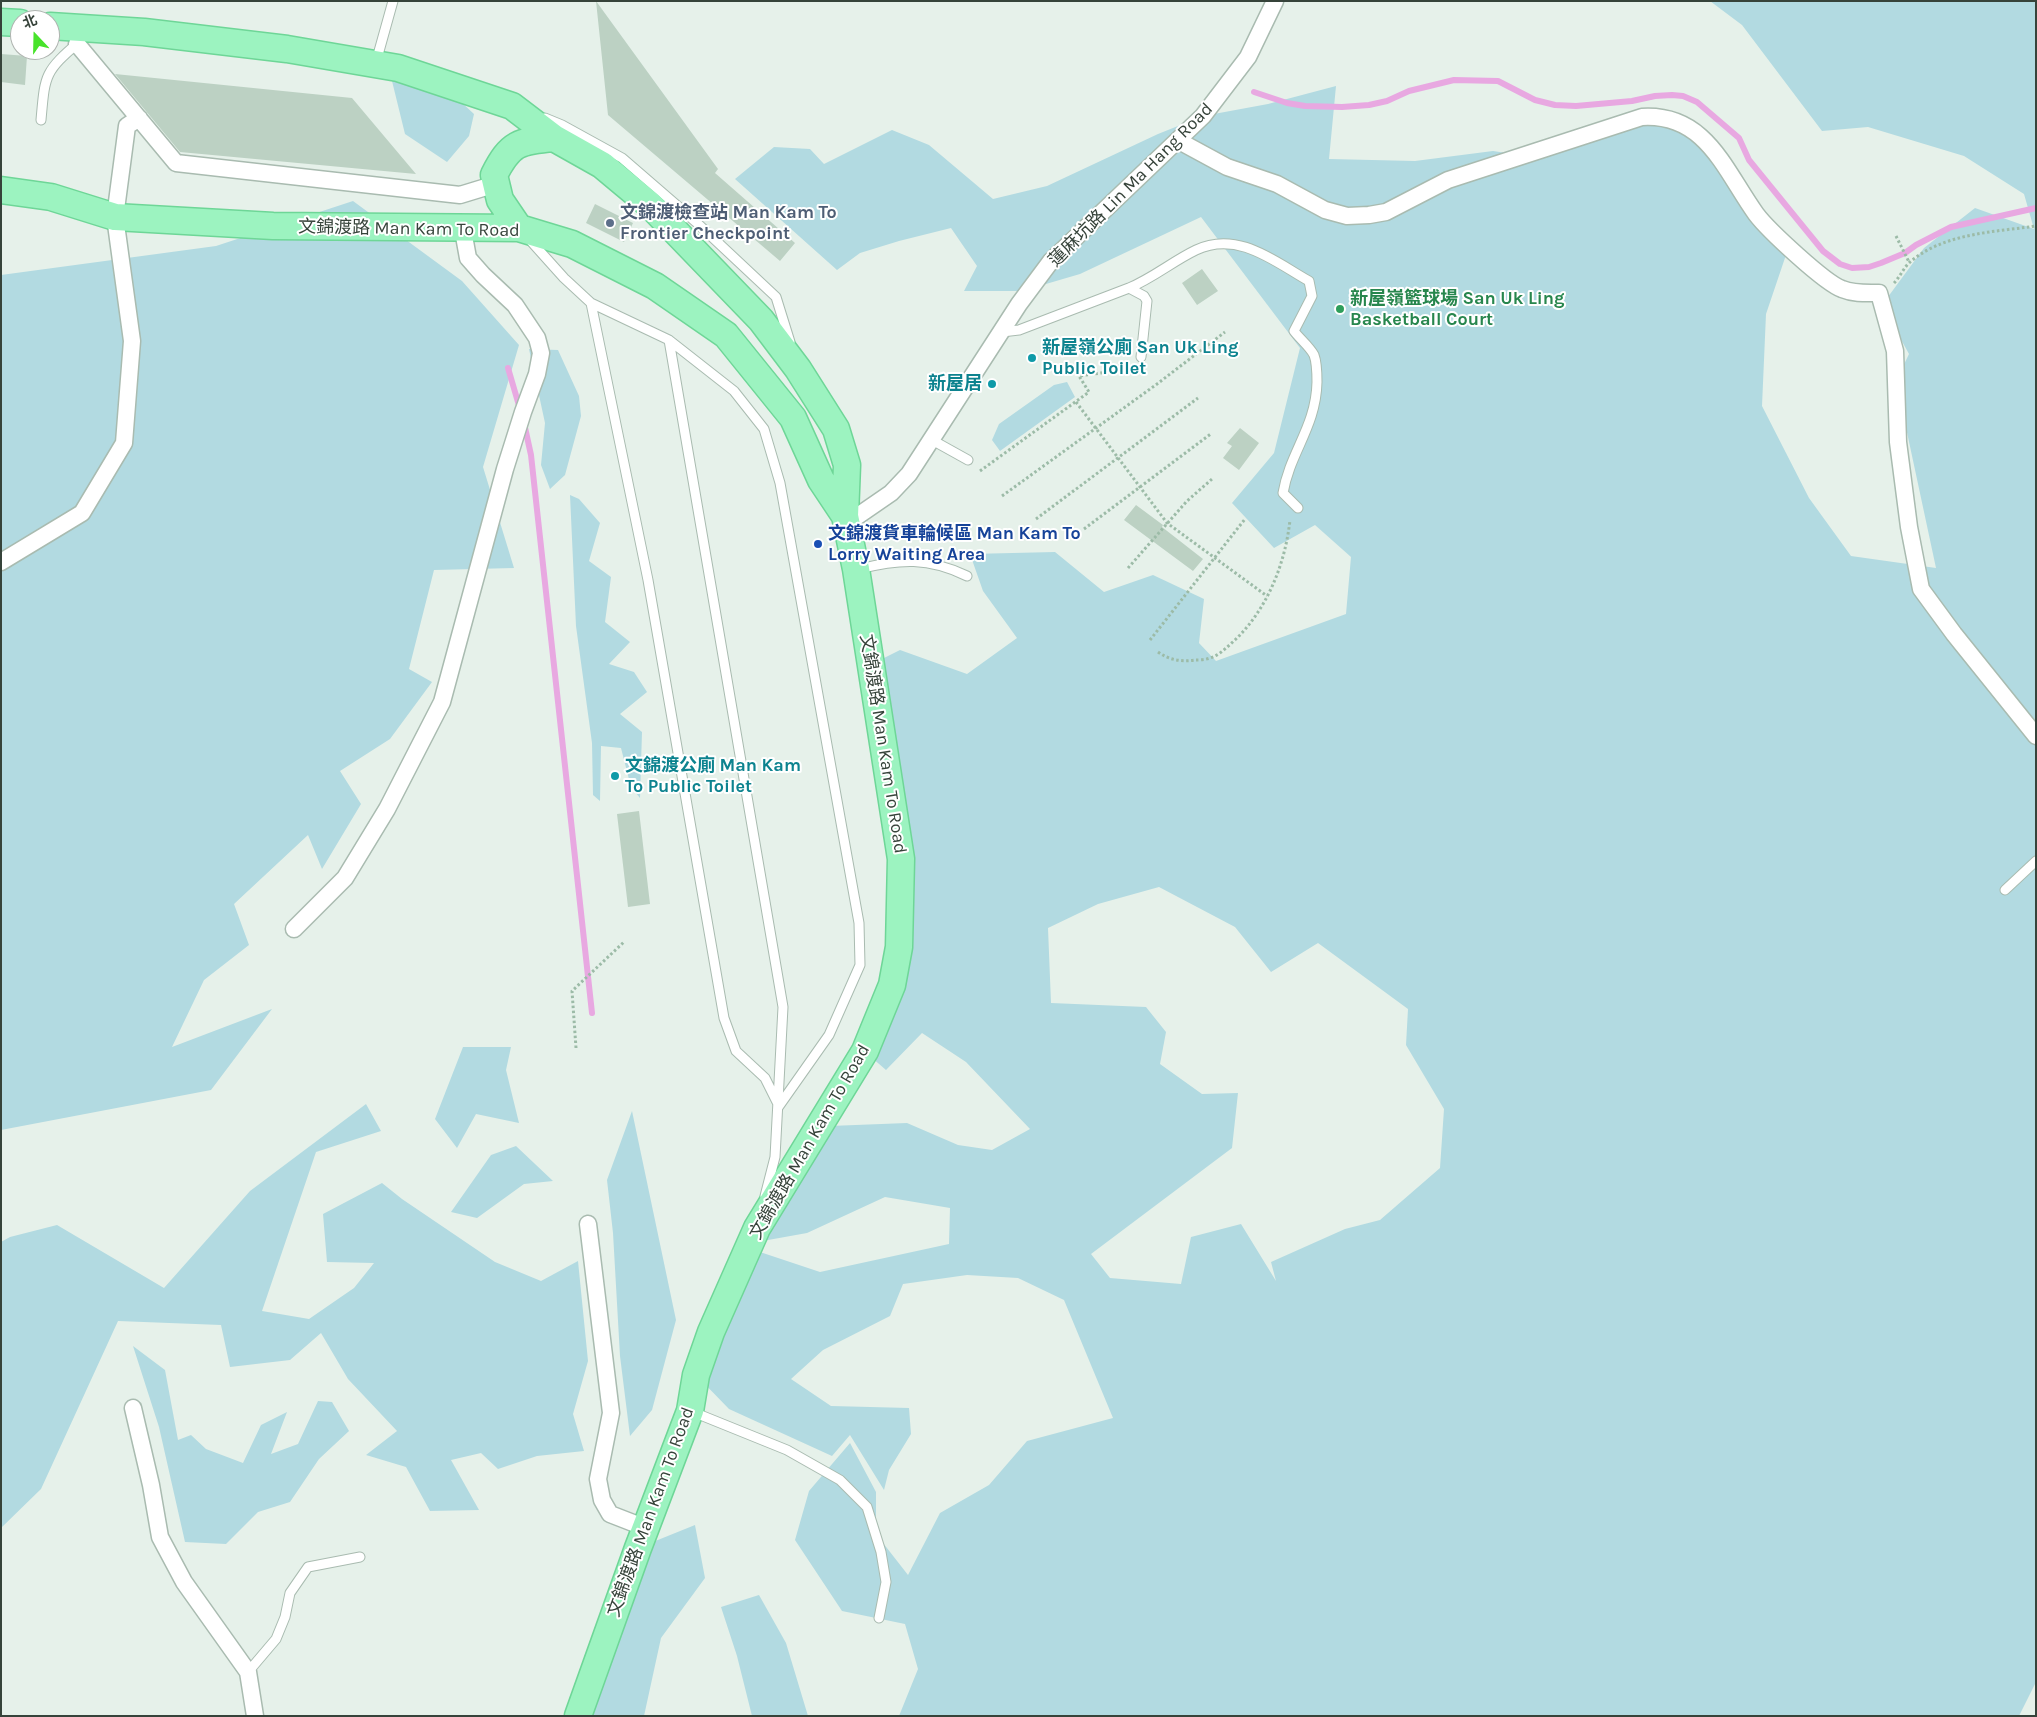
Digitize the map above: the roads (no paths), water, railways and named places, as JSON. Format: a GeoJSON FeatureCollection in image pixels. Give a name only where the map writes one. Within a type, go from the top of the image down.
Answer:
{"type":"FeatureCollection","features":[{"type":"Feature","properties":{"kind":"main road","name":"文錦渡路 Man Kam To Road"},"geometry":{"type":"LineString","coordinates":[[60,29],[85,36],[144,32],[288,48],[398,68],[512,106],[554,138],[602,166],[650,205],[761,320],[798,369],[836,429],[847,465],[846,520],[856,569],[901,859],[899,947],[892,985],[865,1051],[757,1228],[711,1332],[696,1375],[690,1412],[578,1716]]}},
{"type":"Feature","properties":{"kind":"main road"},"geometry":{"type":"LineString","coordinates":[[518,228],[500,200],[494,175],[504,155],[524,141],[554,138]]}},
{"type":"Feature","properties":{"kind":"main road","name":"文錦渡路 Man Kam To Road"},"geometry":{"type":"LineString","coordinates":[[1,190],[50,197],[115,217],[273,226],[518,228],[572,244],[655,286],[726,335],[793,418],[821,480],[846,520]]}},
{"type":"Feature","properties":{"kind":"street","name":"蓮麻坑路 Lin Ma Hang Road"},"geometry":{"type":"LineString","coordinates":[[846,520],[891,494],[909,474],[1002,332],[1051,262],[1179,141],[1210,109],[1248,57],[1275,1]]}},
{"type":"Feature","properties":{"kind":"street"},"geometry":{"type":"LineString","coordinates":[[85,36],[139,118],[176,163],[460,195],[496,184]]}},
{"type":"Feature","properties":{"kind":"street"},"geometry":{"type":"LineString","coordinates":[[1179,141],[1227,167],[1277,184],[1325,210],[1347,216],[1386,212],[1448,180],[1642,117],[1670,118],[1685,125],[1705,140],[1714,150],[1758,216],[1825,279],[1841,289],[1860,293],[1879,293],[1895,351],[1898,442],[1909,527],[1922,589],[1954,634],[2036,736]]}},
{"type":"Feature","properties":{"kind":"street"},"geometry":{"type":"LineString","coordinates":[[1,562],[82,514],[124,443],[132,341],[115,217],[127,126],[139,118]]}},
{"type":"Feature","properties":{"kind":"street"},"geometry":{"type":"LineString","coordinates":[[294,929],[345,878],[387,808],[442,702],[505,469],[537,374],[541,353],[537,338],[515,305],[468,258],[464,236],[474,227]]}},
{"type":"Feature","properties":{"kind":"street"},"geometry":{"type":"LineString","coordinates":[[588,1224],[611,1413],[598,1479],[602,1500],[610,1514],[646,1528]]}},
{"type":"Feature","properties":{"kind":"street"},"geometry":{"type":"LineString","coordinates":[[133,1408],[151,1485],[160,1537],[184,1582],[248,1672],[255,1716]]}},
{"type":"Feature","properties":{"kind":"lane"},"geometry":{"type":"LineString","coordinates":[[376,64],[393,1]]}},
{"type":"Feature","properties":{"kind":"lane"},"geometry":{"type":"LineString","coordinates":[[41,120],[44,84],[49,72],[56,62],[85,36]]}},
{"type":"Feature","properties":{"kind":"lane","name":"文錦渡路 Man Kam To Road"},"geometry":{"type":"LineString","coordinates":[[512,106],[562,125],[622,158],[718,243],[776,297],[798,369]]}},
{"type":"Feature","properties":{"kind":"lane"},"geometry":{"type":"LineString","coordinates":[[518,228],[564,278],[591,303],[670,340],[734,391],[764,429],[780,482],[859,923],[860,965],[829,1035],[779,1106]]}},
{"type":"Feature","properties":{"kind":"lane"},"geometry":{"type":"LineString","coordinates":[[1002,332],[1019,330],[1130,288],[1197,250],[1217,243],[1247,246],[1309,282],[1312,296],[1294,331],[1314,354],[1316,390],[1312,417],[1286,476],[1284,493],[1296,505]]}},
{"type":"Feature","properties":{"kind":"lane"},"geometry":{"type":"LineString","coordinates":[[1130,288],[1144,296],[1146,301],[1141,357]]}},
{"type":"Feature","properties":{"kind":"lane"},"geometry":{"type":"LineString","coordinates":[[591,303],[648,580],[724,1018],[736,1051],[765,1078],[779,1106]]}},
{"type":"Feature","properties":{"kind":"lane"},"geometry":{"type":"LineString","coordinates":[[670,340],[783,1007],[775,1157],[757,1228]]}},
{"type":"Feature","properties":{"kind":"lane"},"geometry":{"type":"LineString","coordinates":[[932,440],[968,460]]}},
{"type":"Feature","properties":{"kind":"lane"},"geometry":{"type":"LineString","coordinates":[[856,569],[889,562],[917,560],[948,567],[967,576]]}},
{"type":"Feature","properties":{"kind":"lane"},"geometry":{"type":"LineString","coordinates":[[2005,890],[2036,860]]}},
{"type":"Feature","properties":{"kind":"lane"},"geometry":{"type":"LineString","coordinates":[[690,1412],[787,1450],[840,1480],[867,1507],[881,1552],[886,1582],[879,1618]]}},
{"type":"Feature","properties":{"kind":"lane"},"geometry":{"type":"LineString","coordinates":[[248,1672],[276,1639],[285,1617],[290,1593],[308,1567],[360,1556]]}},
{"type":"Feature","properties":{"kind":"waterway"},"geometry":{"type":"LineString","coordinates":[[1254,92],[1287,103],[1305,106],[1342,107],[1369,105],[1387,101],[1409,91],[1454,80],[1498,81],[1535,100],[1555,105],[1576,106],[1632,101],[1655,96],[1683,96],[1697,102],[1739,138],[1749,160],[1823,251],[1840,264],[1852,268],[1869,267],[1881,263],[1905,253],[1916,245],[1951,227],[2036,208]]}},
{"type":"Feature","properties":{"kind":"waterway"},"geometry":{"type":"LineString","coordinates":[[508,368],[520,409]]}},
{"type":"Feature","properties":{"kind":"waterway"},"geometry":{"type":"LineString","coordinates":[[524,423],[531,455],[592,1013]]}},
{"type":"Feature","properties":{"kind":"place","name":"文錦渡檢查站 Man Kam To Frontier Checkpoint"},"geometry":{"type":"Point","coordinates":[610,223]}},
{"type":"Feature","properties":{"kind":"place","name":"新屋嶺籃球場 San Uk Ling Basketball Court"},"geometry":{"type":"Point","coordinates":[1340,309]}},
{"type":"Feature","properties":{"kind":"place","name":"新屋嶺公廁 San Uk Ling Public Toilet"},"geometry":{"type":"Point","coordinates":[1032,358]}},
{"type":"Feature","properties":{"kind":"place","name":"新屋居"},"geometry":{"type":"Point","coordinates":[992,384]}},
{"type":"Feature","properties":{"kind":"place","name":"文錦渡貨車輪候區 Man Kam To Lorry Waiting Area"},"geometry":{"type":"Point","coordinates":[818,544]}},
{"type":"Feature","properties":{"kind":"place","name":"文錦渡公廁 Man Kam To Public Toilet"},"geometry":{"type":"Point","coordinates":[615,776]}}]}
